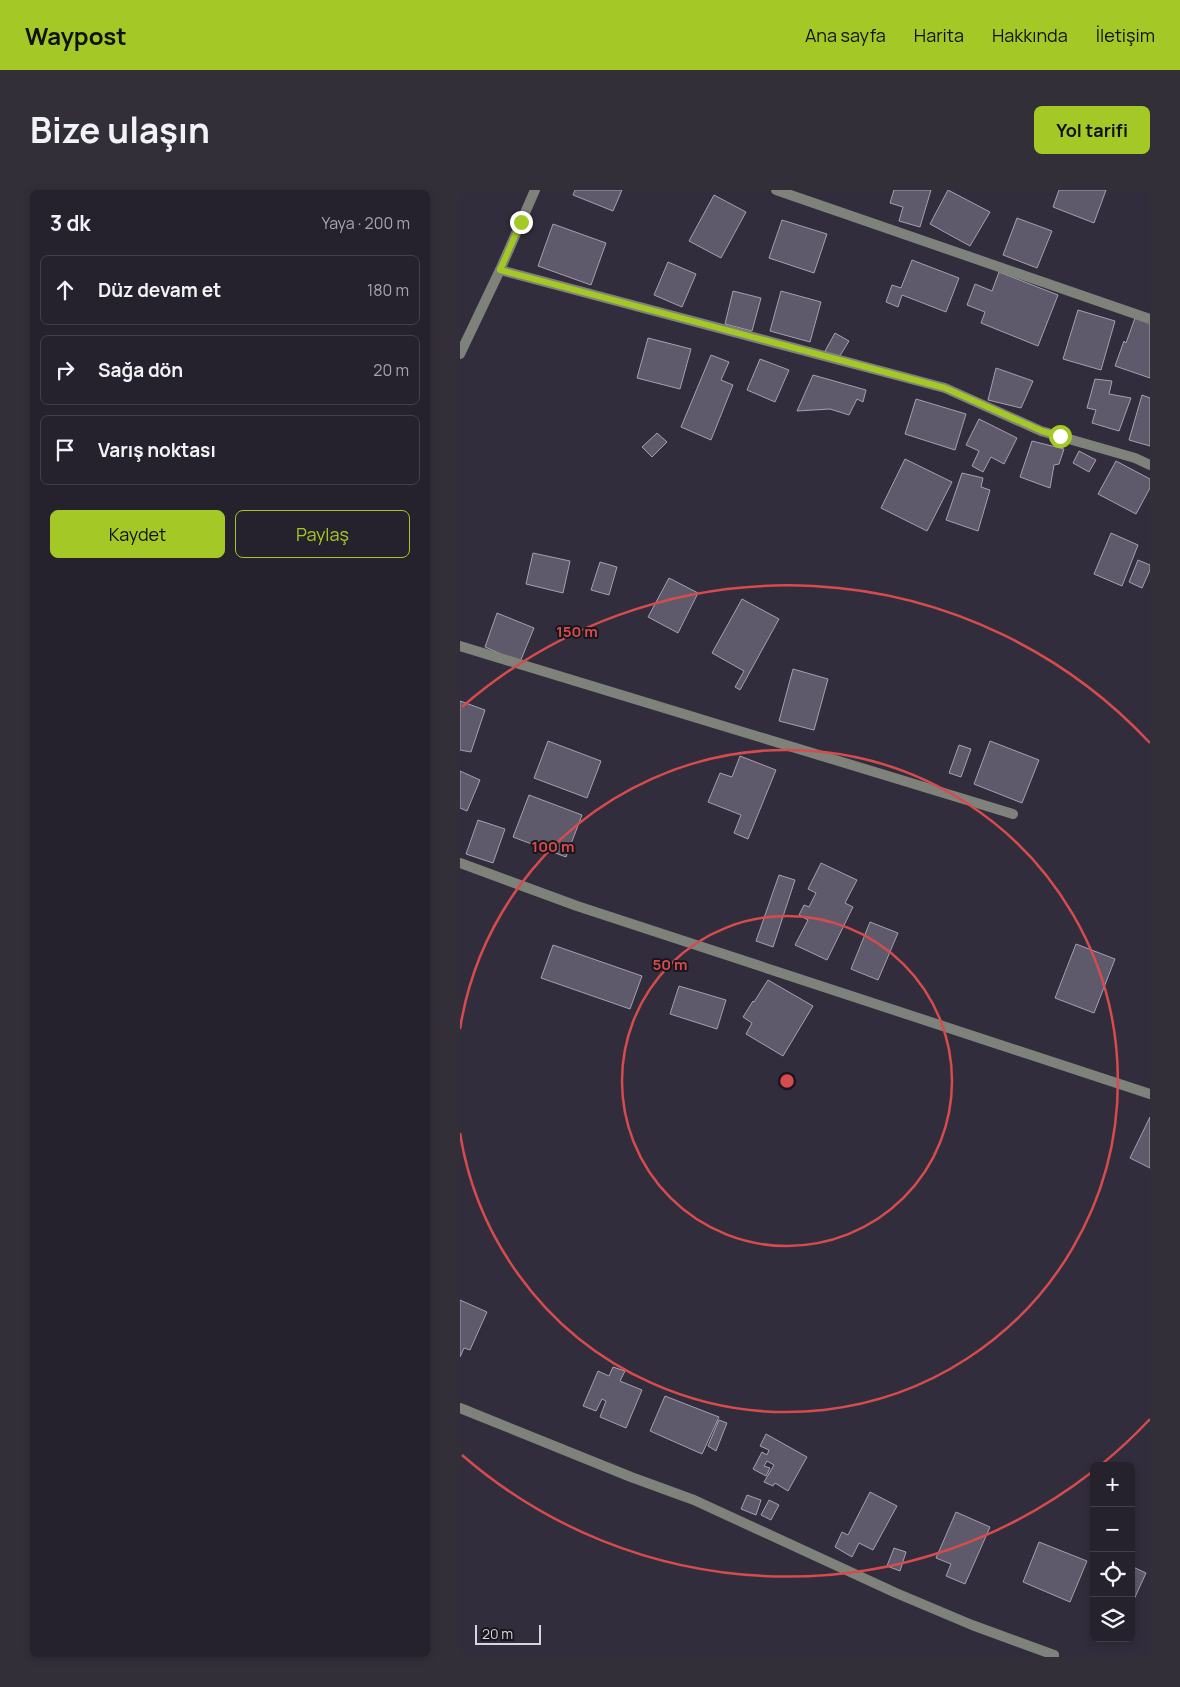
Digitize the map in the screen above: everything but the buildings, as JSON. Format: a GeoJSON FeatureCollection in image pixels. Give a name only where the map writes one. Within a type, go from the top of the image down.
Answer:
{"type":"FeatureCollection","features":[{"type":"Feature","properties":{"kind":"street"},"geometry":{"type":"LineString","coordinates":[[460,354],[535,190]]}},
{"type":"Feature","properties":{"kind":"street"},"geometry":{"type":"LineString","coordinates":[[776,190],[1150,319]]}},
{"type":"Feature","properties":{"kind":"street"},"geometry":{"type":"LineString","coordinates":[[500,270],[945,388],[1042,431],[1135,458],[1150,465]]}},
{"type":"Feature","properties":{"kind":"street"},"geometry":{"type":"LineString","coordinates":[[460,646],[1013,814]]}},
{"type":"Feature","properties":{"kind":"street"},"geometry":{"type":"LineString","coordinates":[[460,863],[577,906],[1150,1094]]}},
{"type":"Feature","properties":{"kind":"street"},"geometry":{"type":"LineString","coordinates":[[460,1408],[694,1500],[896,1593],[972,1625],[1054,1655],[1054,1657]]}},
{"type":"Feature","properties":{"kind":"route"},"geometry":{"type":"LineString","coordinates":[[521,222],[500,270],[945,388],[1042,431],[1060,436]]}}]}
